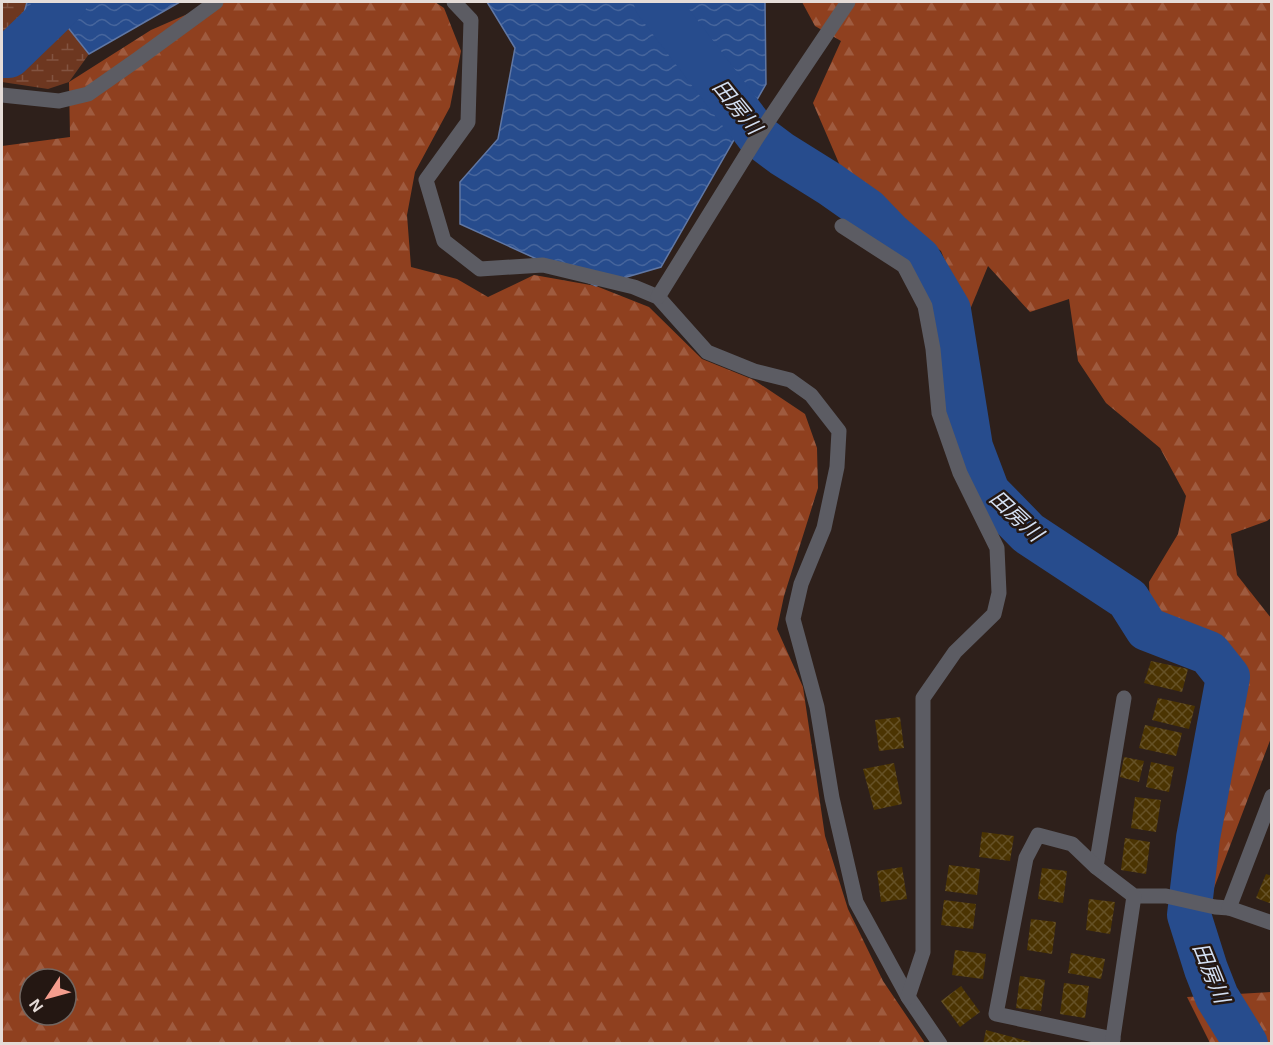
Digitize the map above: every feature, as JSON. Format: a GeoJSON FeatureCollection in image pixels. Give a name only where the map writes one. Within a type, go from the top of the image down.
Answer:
{"type":"FeatureCollection","features":[{"type":"Feature","properties":{"kind":"street"},"geometry":{"type":"LineString","coordinates":[[2,95],[59,101],[88,94],[216,2]]}},
{"type":"Feature","properties":{"kind":"street"},"geometry":{"type":"LineString","coordinates":[[454,2],[471,20],[468,122],[426,180],[444,241],[480,269],[543,265],[634,287],[658,297],[707,352],[754,371],[790,380],[811,395],[839,431],[837,467],[824,528],[801,584],[793,619],[817,707],[832,798],[856,903],[909,998],[940,1044]]}},
{"type":"Feature","properties":{"kind":"street"},"geometry":{"type":"LineString","coordinates":[[658,297],[758,136],[848,2]]}},
{"type":"Feature","properties":{"kind":"street"},"geometry":{"type":"LineString","coordinates":[[842,226],[904,267],[925,306],[933,349],[939,413],[960,473],[997,548],[999,593],[994,615],[955,652],[923,698],[923,951],[909,998]]}},
{"type":"Feature","properties":{"kind":"street"},"geometry":{"type":"LineString","coordinates":[[1096,867],[1124,698]]}},
{"type":"Feature","properties":{"kind":"street"},"geometry":{"type":"LineString","coordinates":[[1222,907],[1272,796]]}},
{"type":"Feature","properties":{"kind":"street"},"geometry":{"type":"LineString","coordinates":[[1134,896],[1112,1041],[996,1014],[1026,858],[1038,835],[1072,844],[1096,867],[1134,896],[1166,896],[1222,907],[1272,923]]}},
{"type":"Feature","properties":{"kind":"green space"},"geometry":{"type":"Polygon","coordinates":[[[2,2],[27,2],[19,32],[12,43],[46,42],[66,24],[89,54],[69,82],[48,89],[2,82],[2,2]]]}},
{"type":"Feature","properties":{"kind":"green space"},"geometry":{"type":"Polygon","coordinates":[[[215,2],[435,2],[444,8],[461,51],[450,107],[415,172],[407,215],[411,267],[457,279],[488,297],[534,275],[596,286],[649,307],[702,359],[754,380],[805,414],[817,448],[818,488],[784,596],[777,629],[803,687],[825,836],[848,909],[883,981],[925,1043],[2,1043],[2,146],[70,137],[69,82],[151,30],[215,2]]]}},
{"type":"Feature","properties":{"kind":"green space"},"geometry":{"type":"Polygon","coordinates":[[[802,2],[1271,2],[1271,518],[1231,534],[1237,575],[1271,618],[1271,738],[1214,888],[1181,864],[1231,679],[1224,648],[1150,610],[1149,582],[1178,534],[1186,496],[1160,448],[1106,403],[1078,361],[1069,299],[1030,312],[988,266],[967,317],[941,251],[844,175],[813,103],[841,41],[815,26],[802,2]]]}},
{"type":"Feature","properties":{"kind":"green space"},"geometry":{"type":"Polygon","coordinates":[[[1271,992],[1271,1043],[1210,1043],[1187,997],[1271,992]]]}},
{"type":"Feature","properties":{"kind":"water"},"geometry":{"type":"Polygon","coordinates":[[[27,2],[180,2],[89,54],[66,25],[46,42],[21,56],[12,43],[19,32],[27,2]]]}},
{"type":"Feature","properties":{"kind":"water"},"geometry":{"type":"Polygon","coordinates":[[[487,2],[765,2],[766,84],[661,267],[596,286],[460,224],[460,182],[498,139],[515,48],[487,2]]]}},
{"type":"Feature","properties":{"kind":"building"},"geometry":{"type":"Polygon","coordinates":[[[1151,661],[1188,669],[1182,692],[1144,683],[1151,661]]]}},
{"type":"Feature","properties":{"kind":"building"},"geometry":{"type":"Polygon","coordinates":[[[1158,698],[1195,706],[1189,729],[1152,720],[1158,698]]]}},
{"type":"Feature","properties":{"kind":"building"},"geometry":{"type":"Polygon","coordinates":[[[900,717],[904,748],[879,751],[875,720],[900,717]]]}},
{"type":"Feature","properties":{"kind":"building"},"geometry":{"type":"Polygon","coordinates":[[[1145,725],[1182,733],[1176,756],[1139,748],[1145,725]]]}},
{"type":"Feature","properties":{"kind":"building"},"geometry":{"type":"Polygon","coordinates":[[[1124,757],[1144,761],[1139,782],[1120,777],[1124,757]]]}},
{"type":"Feature","properties":{"kind":"building"},"geometry":{"type":"Polygon","coordinates":[[[1151,762],[1174,767],[1169,792],[1146,787],[1151,762]]]}},
{"type":"Feature","properties":{"kind":"building"},"geometry":{"type":"Polygon","coordinates":[[[894,763],[902,804],[874,810],[863,769],[894,763]]]}},
{"type":"Feature","properties":{"kind":"building"},"geometry":{"type":"Polygon","coordinates":[[[1135,797],[1161,800],[1156,832],[1131,828],[1135,797]]]}},
{"type":"Feature","properties":{"kind":"building"},"geometry":{"type":"Polygon","coordinates":[[[982,832],[1014,836],[1010,861],[979,857],[982,832]]]}},
{"type":"Feature","properties":{"kind":"building"},"geometry":{"type":"Polygon","coordinates":[[[1125,838],[1150,842],[1146,874],[1121,870],[1125,838]]]}},
{"type":"Feature","properties":{"kind":"building"},"geometry":{"type":"Polygon","coordinates":[[[949,865],[980,869],[977,895],[945,891],[949,865]]]}},
{"type":"Feature","properties":{"kind":"building"},"geometry":{"type":"Polygon","coordinates":[[[902,867],[907,899],[881,902],[877,871],[902,867]]]}},
{"type":"Feature","properties":{"kind":"building"},"geometry":{"type":"Polygon","coordinates":[[[1042,868],[1067,871],[1063,903],[1038,899],[1042,868]]]}},
{"type":"Feature","properties":{"kind":"building"},"geometry":{"type":"Polygon","coordinates":[[[1266,874],[1272,876],[1272,904],[1256,898],[1266,874]]]}},
{"type":"Feature","properties":{"kind":"building"},"geometry":{"type":"Polygon","coordinates":[[[1089,899],[1115,902],[1110,934],[1086,930],[1089,899]]]}},
{"type":"Feature","properties":{"kind":"building"},"geometry":{"type":"Polygon","coordinates":[[[944,900],[976,904],[973,929],[941,925],[944,900]]]}},
{"type":"Feature","properties":{"kind":"building"},"geometry":{"type":"Polygon","coordinates":[[[1031,919],[1056,922],[1052,954],[1027,950],[1031,919]]]}},
{"type":"Feature","properties":{"kind":"building"},"geometry":{"type":"Polygon","coordinates":[[[955,950],[986,954],[983,979],[952,975],[955,950]]]}},
{"type":"Feature","properties":{"kind":"building"},"geometry":{"type":"Polygon","coordinates":[[[1071,953],[1105,959],[1101,979],[1068,973],[1071,953]]]}},
{"type":"Feature","properties":{"kind":"building"},"geometry":{"type":"Polygon","coordinates":[[[1020,976],[1045,980],[1041,1011],[1016,1008],[1020,976]]]}},
{"type":"Feature","properties":{"kind":"building"},"geometry":{"type":"Polygon","coordinates":[[[1064,983],[1089,986],[1085,1018],[1060,1014],[1064,983]]]}},
{"type":"Feature","properties":{"kind":"building"},"geometry":{"type":"Polygon","coordinates":[[[961,986],[980,1012],[960,1027],[941,1001],[961,986]]]}},
{"type":"Feature","properties":{"kind":"building"},"geometry":{"type":"Polygon","coordinates":[[[986,1030],[1035,1043],[1035,1044],[983,1044],[986,1030]]]}},
{"type":"Feature","properties":{"kind":"waterway","name":"田房川"},"geometry":{"type":"LineString","coordinates":[[2,56],[9,56],[65,2]]}},
{"type":"Feature","properties":{"kind":"waterway","name":"田房川"},"geometry":{"type":"LineString","coordinates":[[656,2],[758,136],[867,210],[919,259],[949,310],[971,447],[988,492],[1028,533],[1128,599],[1147,629],[1209,653],[1228,677],[1198,838],[1189,915],[1217,997],[1246,1044]]}}]}
